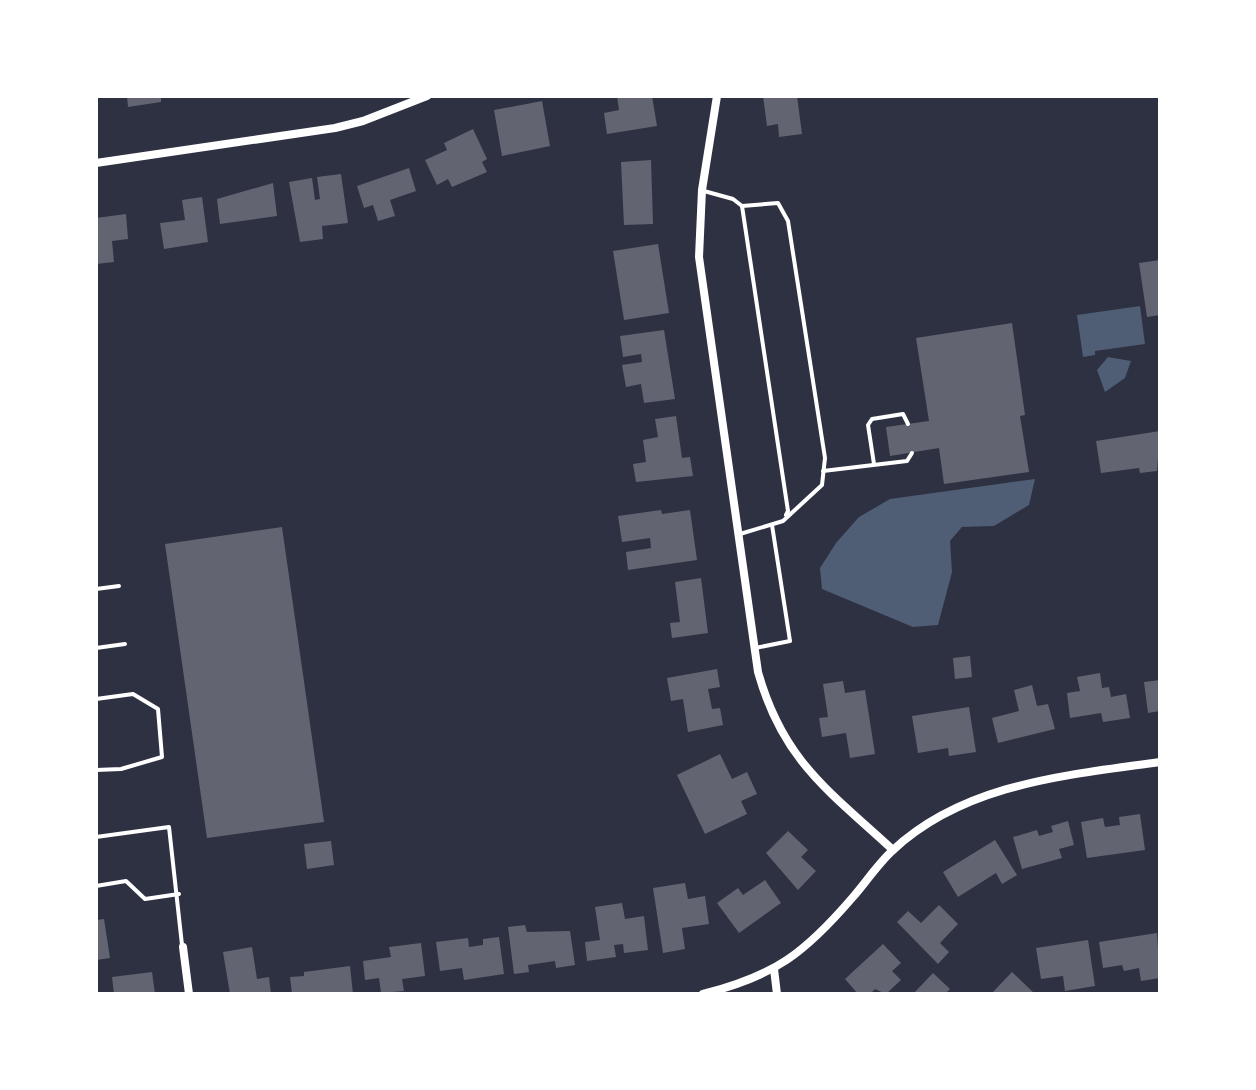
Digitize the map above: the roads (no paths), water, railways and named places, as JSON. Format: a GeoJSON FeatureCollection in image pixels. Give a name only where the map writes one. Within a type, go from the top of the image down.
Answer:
{"type":"FeatureCollection","features":[{"type":"Feature","properties":{"kind":"street"},"geometry":{"type":"LineString","coordinates":[[96,163],[335,128],[363,121],[427,96]]}},
{"type":"Feature","properties":{"kind":"street"},"geometry":{"type":"LineString","coordinates":[[717,96],[702,190],[700,268],[753,649],[764,693],[793,751],[816,781],[893,850]]}},
{"type":"Feature","properties":{"kind":"street"},"geometry":{"type":"LineString","coordinates":[[703,994],[774,969],[818,936],[893,850],[959,809],[1016,785],[1160,762]]}},
{"type":"Feature","properties":{"kind":"street"},"geometry":{"type":"LineString","coordinates":[[183,947],[189,994]]}},
{"type":"Feature","properties":{"kind":"street"},"geometry":{"type":"LineString","coordinates":[[774,969],[777,994]]}},
{"type":"Feature","properties":{"kind":"lane"},"geometry":{"type":"LineString","coordinates":[[702,190],[733,199],[742,206],[778,203],[788,221],[825,458],[822,485],[783,521],[737,535]]}},
{"type":"Feature","properties":{"kind":"lane"},"geometry":{"type":"LineString","coordinates":[[742,206],[788,511],[783,521]]}},
{"type":"Feature","properties":{"kind":"lane"},"geometry":{"type":"LineString","coordinates":[[874,464],[868,425],[872,419],[903,414],[908,424]]}},
{"type":"Feature","properties":{"kind":"lane"},"geometry":{"type":"LineString","coordinates":[[823,471],[907,461],[912,453]]}},
{"type":"Feature","properties":{"kind":"lane"},"geometry":{"type":"LineString","coordinates":[[753,649],[790,641],[772,525]]}},
{"type":"Feature","properties":{"kind":"lane"},"geometry":{"type":"LineString","coordinates":[[96,589],[119,586]]}},
{"type":"Feature","properties":{"kind":"lane"},"geometry":{"type":"LineString","coordinates":[[96,648],[125,644]]}},
{"type":"Feature","properties":{"kind":"lane"},"geometry":{"type":"LineString","coordinates":[[96,699],[133,694],[158,709],[162,757],[121,769],[96,770]]}},
{"type":"Feature","properties":{"kind":"lane"},"geometry":{"type":"LineString","coordinates":[[96,837],[169,827],[183,947]]}},
{"type":"Feature","properties":{"kind":"lane"},"geometry":{"type":"LineString","coordinates":[[96,886],[126,881],[145,899],[179,894]]}},
{"type":"Feature","properties":{"kind":"water"},"geometry":{"type":"Polygon","coordinates":[[[1140,306],[1145,344],[1095,351],[1095,355],[1083,357],[1077,315],[1140,306]]]}},
{"type":"Feature","properties":{"kind":"water"},"geometry":{"type":"Polygon","coordinates":[[[1108,357],[1131,361],[1125,378],[1105,392],[1097,370],[1108,357]]]}},
{"type":"Feature","properties":{"kind":"water"},"geometry":{"type":"Polygon","coordinates":[[[1035,479],[1029,505],[994,526],[962,527],[950,541],[952,572],[938,625],[913,627],[822,589],[820,568],[836,543],[859,517],[890,499],[1035,479]]]}}]}
